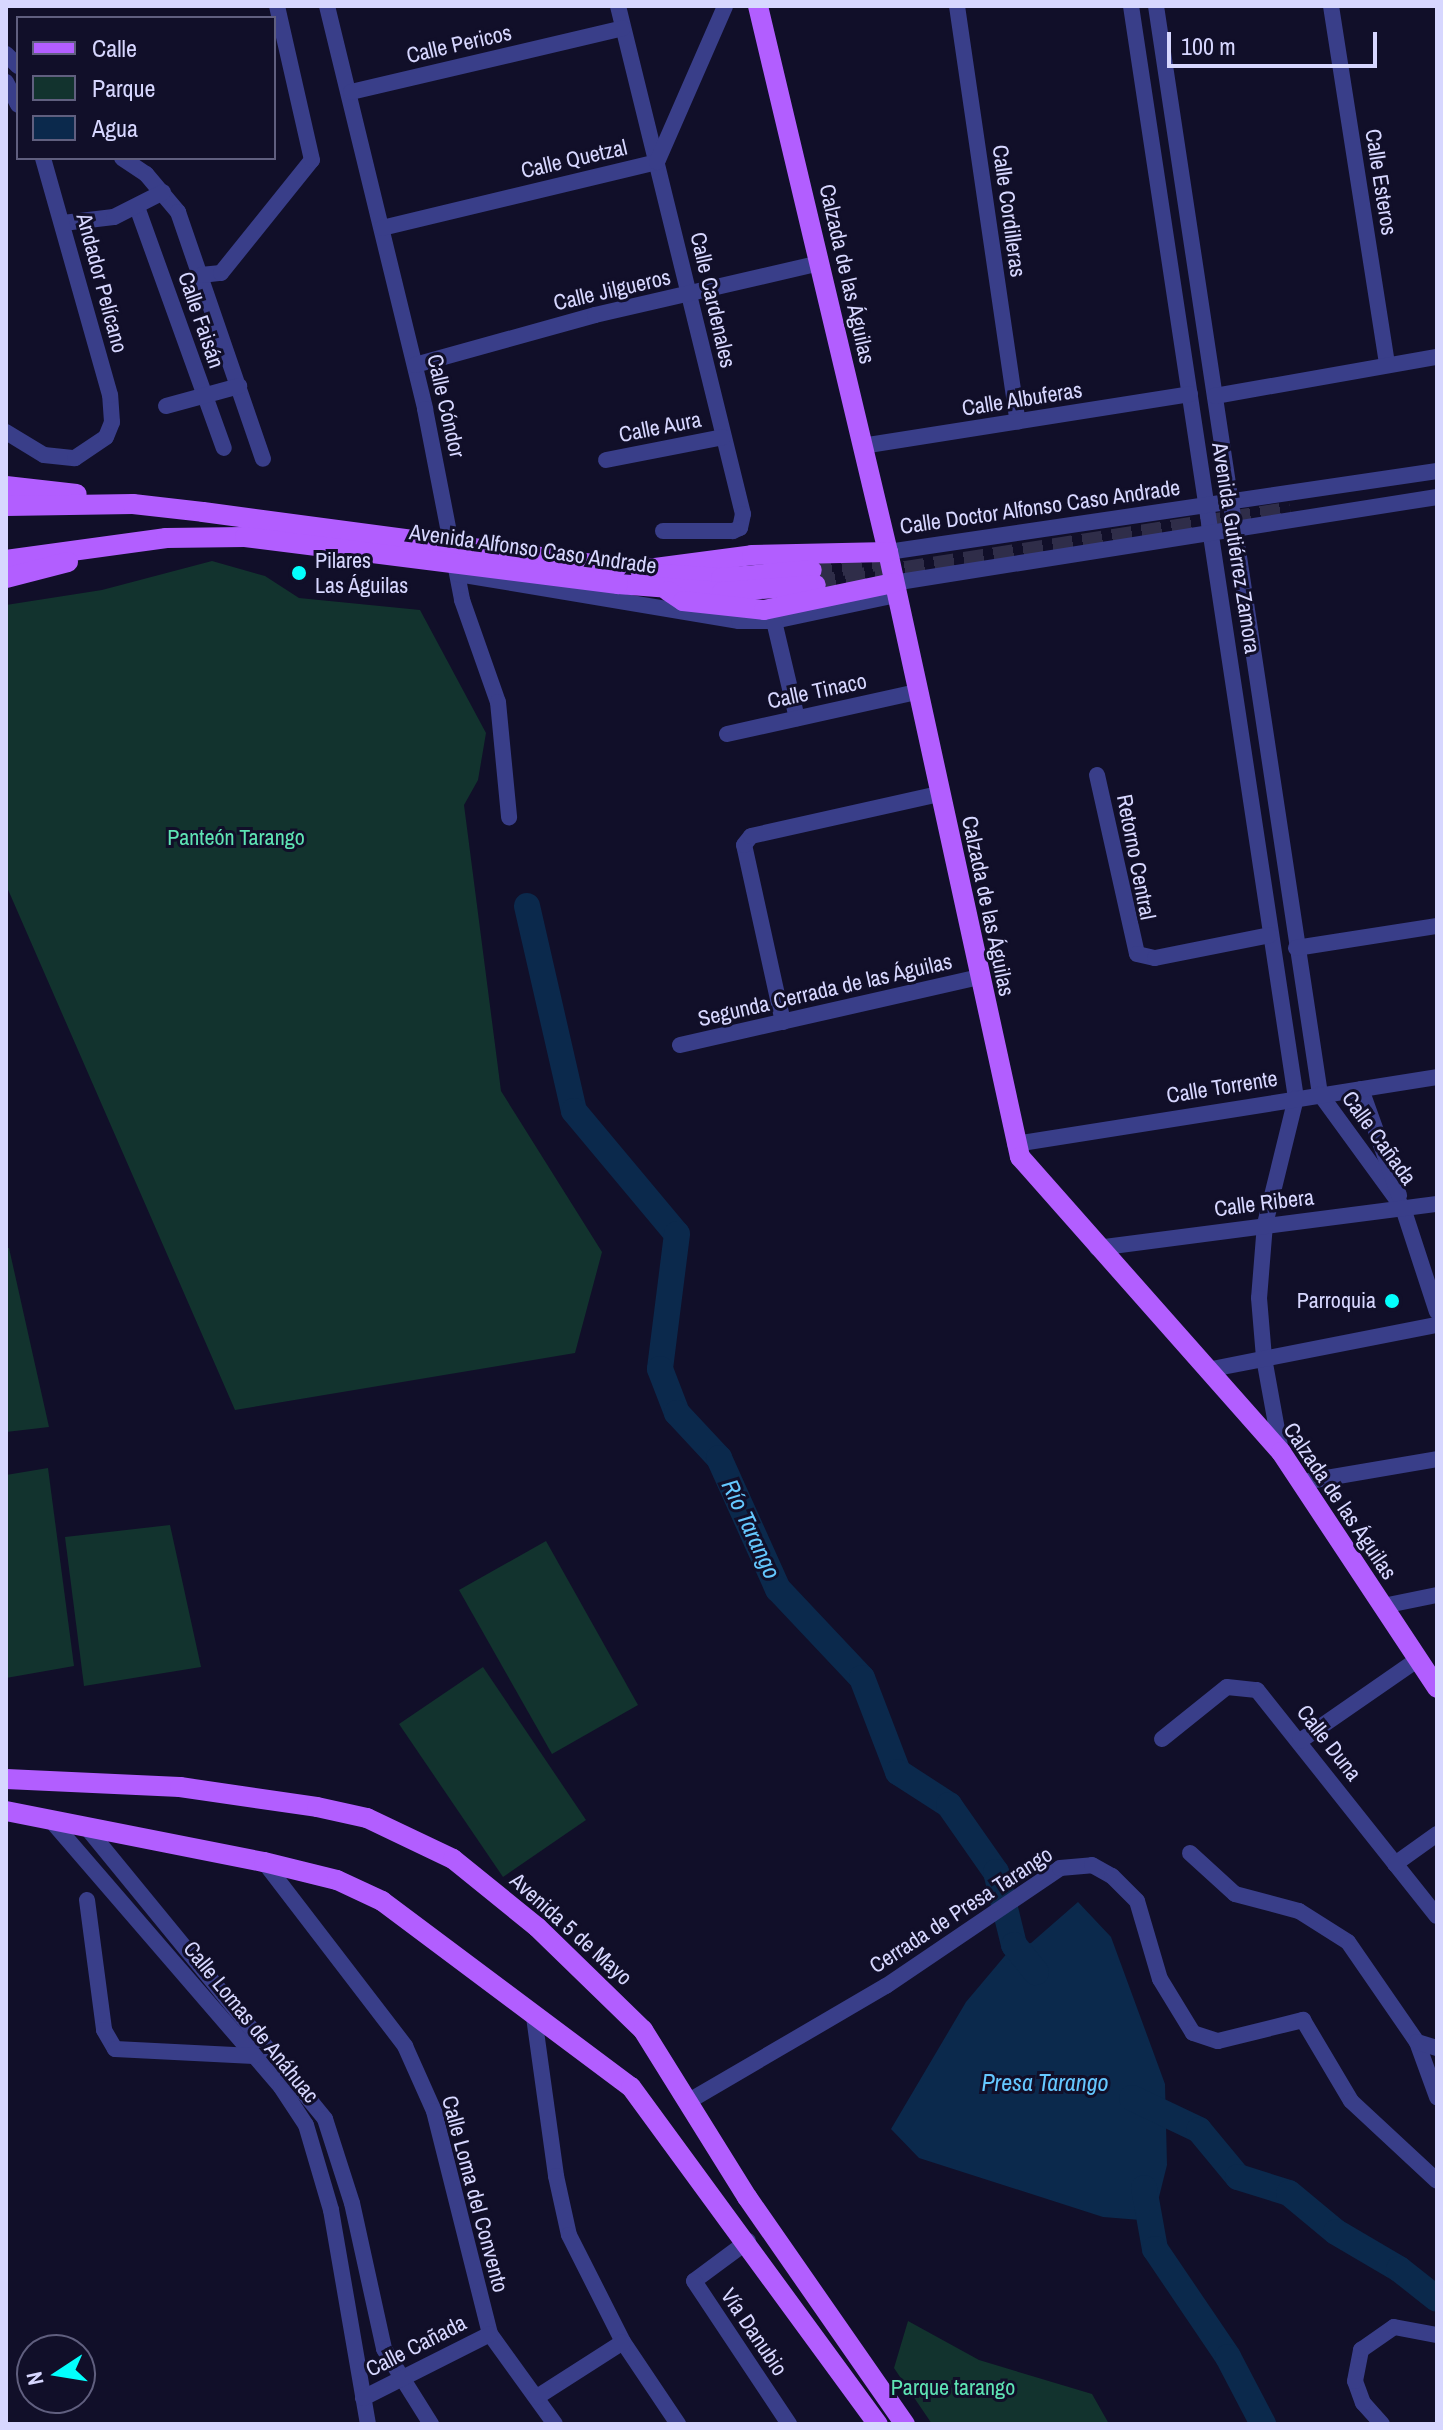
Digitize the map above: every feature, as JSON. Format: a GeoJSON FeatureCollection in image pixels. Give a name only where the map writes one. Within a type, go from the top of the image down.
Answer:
{"type":"FeatureCollection","features":[{"type":"Feature","properties":{"kind":"main road","name":"Calzada de las Águilas"},"geometry":{"type":"LineString","coordinates":[[758,6],[888,552],[1015,1144],[1034,1178],[1212,1369],[1281,1452],[1437,1688]]}},
{"type":"Feature","properties":{"kind":"main road"},"geometry":{"type":"LineString","coordinates":[[6,486],[133,504]]}},
{"type":"Feature","properties":{"kind":"main road","name":"Avenida Alfonso Caso Andrade"},"geometry":{"type":"LineString","coordinates":[[6,506],[133,504],[203,512],[618,576],[668,591],[814,578],[721,578],[640,570],[618,576],[245,537],[158,540],[6,560]]}},
{"type":"Feature","properties":{"kind":"main road"},"geometry":{"type":"LineString","coordinates":[[6,578],[158,540]]}},
{"type":"Feature","properties":{"kind":"main road"},"geometry":{"type":"LineString","coordinates":[[640,570],[752,555],[888,552]]}},
{"type":"Feature","properties":{"kind":"main road"},"geometry":{"type":"LineString","coordinates":[[668,591],[683,601],[764,610],[894,589]]}},
{"type":"Feature","properties":{"kind":"main road","name":"Avenida 5 de Mayo"},"geometry":{"type":"LineString","coordinates":[[6,1779],[195,1789],[317,1807],[367,1818],[453,1859],[616,2002],[643,2030],[747,2197],[905,2424]]}},
{"type":"Feature","properties":{"kind":"main road"},"geometry":{"type":"LineString","coordinates":[[6,1798],[87,1828]]}},
{"type":"Feature","properties":{"kind":"main road"},"geometry":{"type":"LineString","coordinates":[[6,1811],[55,1825],[87,1828],[264,1862],[337,1880],[382,1901],[631,2087],[748,2241],[878,2424]]}},
{"type":"Feature","properties":{"kind":"street"},"geometry":{"type":"LineString","coordinates":[[201,275],[221,273],[312,160],[277,6]]}},
{"type":"Feature","properties":{"kind":"street","name":"Calle Cóndor"},"geometry":{"type":"LineString","coordinates":[[327,6],[351,92],[415,365],[458,574],[498,702],[509,817]]}},
{"type":"Feature","properties":{"kind":"street","name":"Calle Cardenales"},"geometry":{"type":"LineString","coordinates":[[618,6],[743,514],[740,528],[663,531]]}},
{"type":"Feature","properties":{"kind":"street","name":"Calle Quetzal"},"geometry":{"type":"LineString","coordinates":[[382,228],[657,162],[725,6]]}},
{"type":"Feature","properties":{"kind":"street","name":"Calle Cordilleras"},"geometry":{"type":"LineString","coordinates":[[957,6],[1018,422]]}},
{"type":"Feature","properties":{"kind":"street","name":"Avenida Gutiérrez Zamora"},"geometry":{"type":"LineString","coordinates":[[1131,6],[1213,529],[1296,1098]]}},
{"type":"Feature","properties":{"kind":"street","name":"Avenida Gutiérrez Zamora"},"geometry":{"type":"LineString","coordinates":[[1156,6],[1320,1094]]}},
{"type":"Feature","properties":{"kind":"street","name":"Calle Esteros"},"geometry":{"type":"LineString","coordinates":[[1331,6],[1387,365]]}},
{"type":"Feature","properties":{"kind":"street","name":"Calle Pericos"},"geometry":{"type":"LineString","coordinates":[[351,92],[623,28]]}},
{"type":"Feature","properties":{"kind":"street"},"geometry":{"type":"LineString","coordinates":[[6,82],[16,101]]}},
{"type":"Feature","properties":{"kind":"street","name":"Andador Pelícano"},"geometry":{"type":"LineString","coordinates":[[7,429],[44,455],[75,458],[106,437],[112,422],[110,395],[44,160]]}},
{"type":"Feature","properties":{"kind":"street"},"geometry":{"type":"LineString","coordinates":[[124,160],[163,192],[178,212],[263,459]]}},
{"type":"Feature","properties":{"kind":"street"},"geometry":{"type":"LineString","coordinates":[[63,223],[114,217],[163,192]]}},
{"type":"Feature","properties":{"kind":"street","name":"Calle Faisán"},"geometry":{"type":"LineString","coordinates":[[137,207],[224,448]]}},
{"type":"Feature","properties":{"kind":"street","name":"Calle Jilgueros"},"geometry":{"type":"LineString","coordinates":[[415,365],[595,315],[820,263]]}},
{"type":"Feature","properties":{"kind":"street"},"geometry":{"type":"LineString","coordinates":[[1215,396],[1437,357]]}},
{"type":"Feature","properties":{"kind":"street"},"geometry":{"type":"LineString","coordinates":[[166,406],[205,398],[239,386]]}},
{"type":"Feature","properties":{"kind":"street","name":"Calle Albuferas"},"geometry":{"type":"LineString","coordinates":[[862,446],[1190,394]]}},
{"type":"Feature","properties":{"kind":"street","name":"Calle Aura"},"geometry":{"type":"LineString","coordinates":[[606,460],[723,437]]}},
{"type":"Feature","properties":{"kind":"street","name":"Calle Doctor Alfonso Caso Andrade"},"geometry":{"type":"LineString","coordinates":[[888,552],[1437,471]]}},
{"type":"Feature","properties":{"kind":"street"},"geometry":{"type":"LineString","coordinates":[[894,589],[1213,529],[1437,497]]}},
{"type":"Feature","properties":{"kind":"street","name":"Avenida Alfonso Caso Andrade"},"geometry":{"type":"LineString","coordinates":[[458,574],[710,617],[774,621],[894,589]]}},
{"type":"Feature","properties":{"kind":"street"},"geometry":{"type":"LineString","coordinates":[[774,621],[797,718]]}},
{"type":"Feature","properties":{"kind":"street","name":"Calle Tinaco"},"geometry":{"type":"LineString","coordinates":[[727,734],[916,692]]}},
{"type":"Feature","properties":{"kind":"street","name":"Retorno Central"},"geometry":{"type":"LineString","coordinates":[[1097,775],[1137,954],[1155,958],[1270,935]]}},
{"type":"Feature","properties":{"kind":"street"},"geometry":{"type":"LineString","coordinates":[[783,1022],[744,845],[751,836],[939,794]]}},
{"type":"Feature","properties":{"kind":"street"},"geometry":{"type":"LineString","coordinates":[[1262,875],[1286,871]]}},
{"type":"Feature","properties":{"kind":"street"},"geometry":{"type":"LineString","coordinates":[[1296,948],[1437,926]]}},
{"type":"Feature","properties":{"kind":"street","name":"Segunda Cerrada de las Águilas"},"geometry":{"type":"LineString","coordinates":[[680,1045],[980,977]]}},
{"type":"Feature","properties":{"kind":"street","name":"Calle Torrente"},"geometry":{"type":"LineString","coordinates":[[1015,1144],[1437,1077]]}},
{"type":"Feature","properties":{"kind":"street","name":"Calle Cañada"},"geometry":{"type":"LineString","coordinates":[[1361,1089],[1437,1312]]}},
{"type":"Feature","properties":{"kind":"street","name":"Calle Cañada"},"geometry":{"type":"LineString","coordinates":[[1320,1094],[1403,1208]]}},
{"type":"Feature","properties":{"kind":"street"},"geometry":{"type":"LineString","coordinates":[[1281,1452],[1264,1358],[1259,1298],[1265,1224],[1296,1098]]}},
{"type":"Feature","properties":{"kind":"street","name":"Calle Ribera"},"geometry":{"type":"LineString","coordinates":[[1097,1248],[1437,1204]]}},
{"type":"Feature","properties":{"kind":"street"},"geometry":{"type":"LineString","coordinates":[[1212,1369],[1437,1325]]}},
{"type":"Feature","properties":{"kind":"street"},"geometry":{"type":"LineString","coordinates":[[1303,1482],[1437,1459]]}},
{"type":"Feature","properties":{"kind":"street"},"geometry":{"type":"LineString","coordinates":[[1383,1606],[1437,1595]]}},
{"type":"Feature","properties":{"kind":"street"},"geometry":{"type":"LineString","coordinates":[[1300,1741],[1417,1660]]}},
{"type":"Feature","properties":{"kind":"street","name":"Calle Duna"},"geometry":{"type":"LineString","coordinates":[[1162,1739],[1217,1693],[1237,1684],[1257,1690],[1437,1916]]}},
{"type":"Feature","properties":{"kind":"street","name":"Calle Lomas de Anáhuac"},"geometry":{"type":"LineString","coordinates":[[55,1825],[254,2056],[306,2125],[317,2158],[348,2292],[368,2424]]}},
{"type":"Feature","properties":{"kind":"street","name":"Calle Lomas de Anáhuac"},"geometry":{"type":"LineString","coordinates":[[87,1828],[325,2119],[352,2203],[384,2349],[431,2424]]}},
{"type":"Feature","properties":{"kind":"street"},"geometry":{"type":"LineString","coordinates":[[1395,1864],[1437,1834]]}},
{"type":"Feature","properties":{"kind":"street"},"geometry":{"type":"LineString","coordinates":[[1190,1853],[1235,1894],[1299,1911],[1348,1942],[1417,2042],[1437,2097]]}},
{"type":"Feature","properties":{"kind":"street","name":"Calle Loma del Convento"},"geometry":{"type":"LineString","coordinates":[[264,1862],[405,2046],[434,2111],[490,2334],[555,2424]]}},
{"type":"Feature","properties":{"kind":"street","name":"Cerrada de Presa Tarango"},"geometry":{"type":"LineString","coordinates":[[689,2101],[886,1986],[1047,1877],[1077,1864],[1092,1865],[1129,1890],[1160,1979],[1193,2033],[1203,2040],[1303,2020],[1351,2101],[1437,2181]]}},
{"type":"Feature","properties":{"kind":"street"},"geometry":{"type":"LineString","coordinates":[[87,1900],[104,2030],[115,2049],[254,2056]]}},
{"type":"Feature","properties":{"kind":"street"},"geometry":{"type":"LineString","coordinates":[[534,2017],[556,2176],[569,2235],[623,2342],[678,2424]]}},
{"type":"Feature","properties":{"kind":"street"},"geometry":{"type":"LineString","coordinates":[[1417,2042],[1437,2048]]}},
{"type":"Feature","properties":{"kind":"street","name":"Vía Danubio"},"geometry":{"type":"LineString","coordinates":[[748,2241],[694,2281],[789,2424]]}},
{"type":"Feature","properties":{"kind":"street"},"geometry":{"type":"LineString","coordinates":[[1382,2424],[1363,2403],[1355,2381],[1361,2350],[1394,2327],[1437,2335]]}},
{"type":"Feature","properties":{"kind":"street","name":"Calle Cañada"},"geometry":{"type":"LineString","coordinates":[[363,2398],[490,2334]]}},
{"type":"Feature","properties":{"kind":"street"},"geometry":{"type":"LineString","coordinates":[[537,2397],[623,2342]]}},
{"type":"Feature","properties":{"kind":"green space","name":"Panteón Tarango"},"geometry":{"type":"Polygon","coordinates":[[[212,561],[265,576],[299,598],[420,610],[486,733],[478,780],[464,805],[501,1091],[602,1252],[575,1353],[235,1410],[6,885],[6,605],[102,590],[212,561]]]}},
{"type":"Feature","properties":{"kind":"green space"},"geometry":{"type":"Polygon","coordinates":[[[6,1248],[9,1248],[49,1427],[6,1432],[6,1248]]]}},
{"type":"Feature","properties":{"kind":"green space"},"geometry":{"type":"Polygon","coordinates":[[[48,1468],[74,1666],[6,1678],[6,1475],[48,1468]]]}},
{"type":"Feature","properties":{"kind":"green space"},"geometry":{"type":"Polygon","coordinates":[[[170,1525],[201,1667],[84,1686],[65,1537],[170,1525]]]}},
{"type":"Feature","properties":{"kind":"green space"},"geometry":{"type":"Polygon","coordinates":[[[546,1541],[638,1705],[552,1754],[459,1590],[546,1541]]]}},
{"type":"Feature","properties":{"kind":"green space"},"geometry":{"type":"Polygon","coordinates":[[[483,1667],[586,1820],[503,1877],[399,1724],[483,1667]]]}},
{"type":"Feature","properties":{"kind":"green space","name":"Parque tarango"},"geometry":{"type":"Polygon","coordinates":[[[908,2321],[979,2360],[1092,2394],[1109,2424],[932,2424],[894,2368],[908,2321]]]}},
{"type":"Feature","properties":{"kind":"water","name":"Presa Tarango"},"geometry":{"type":"Polygon","coordinates":[[[1078,1902],[1111,1937],[1165,2084],[1167,2165],[1153,2221],[1103,2217],[919,2158],[891,2129],[966,2002],[1014,1945],[1031,1943],[1078,1902]]]}},
{"type":"Feature","properties":{"kind":"waterway","name":"Río Tarango"},"geometry":{"type":"LineString","coordinates":[[527,906],[574,1111],[677,1234],[660,1369],[677,1413],[719,1458],[778,1589],[862,1678],[898,1772],[949,1805],[996,1872],[1014,1945],[1036,1972]]}},
{"type":"Feature","properties":{"kind":"waterway"},"geometry":{"type":"LineString","coordinates":[[1132,2098],[1199,2130],[1238,2177],[1289,2193],[1336,2232],[1399,2269],[1437,2299]]}},
{"type":"Feature","properties":{"kind":"waterway"},"geometry":{"type":"LineString","coordinates":[[1144,2188],[1155,2249],[1228,2357],[1263,2424]]}},
{"type":"Feature","properties":{"kind":"tunnel"},"geometry":{"type":"LineString","coordinates":[[816,585],[1290,512]]}},
{"type":"Feature","properties":{"kind":"tunnel"},"geometry":{"type":"LineString","coordinates":[[812,570],[891,559]]}},
{"type":"Feature","properties":{"kind":"place","name":"Pilares Las Águilas"},"geometry":{"type":"Point","coordinates":[299,573]}},
{"type":"Feature","properties":{"kind":"place","name":"Parroquia"},"geometry":{"type":"Point","coordinates":[1392,1301]}}]}
